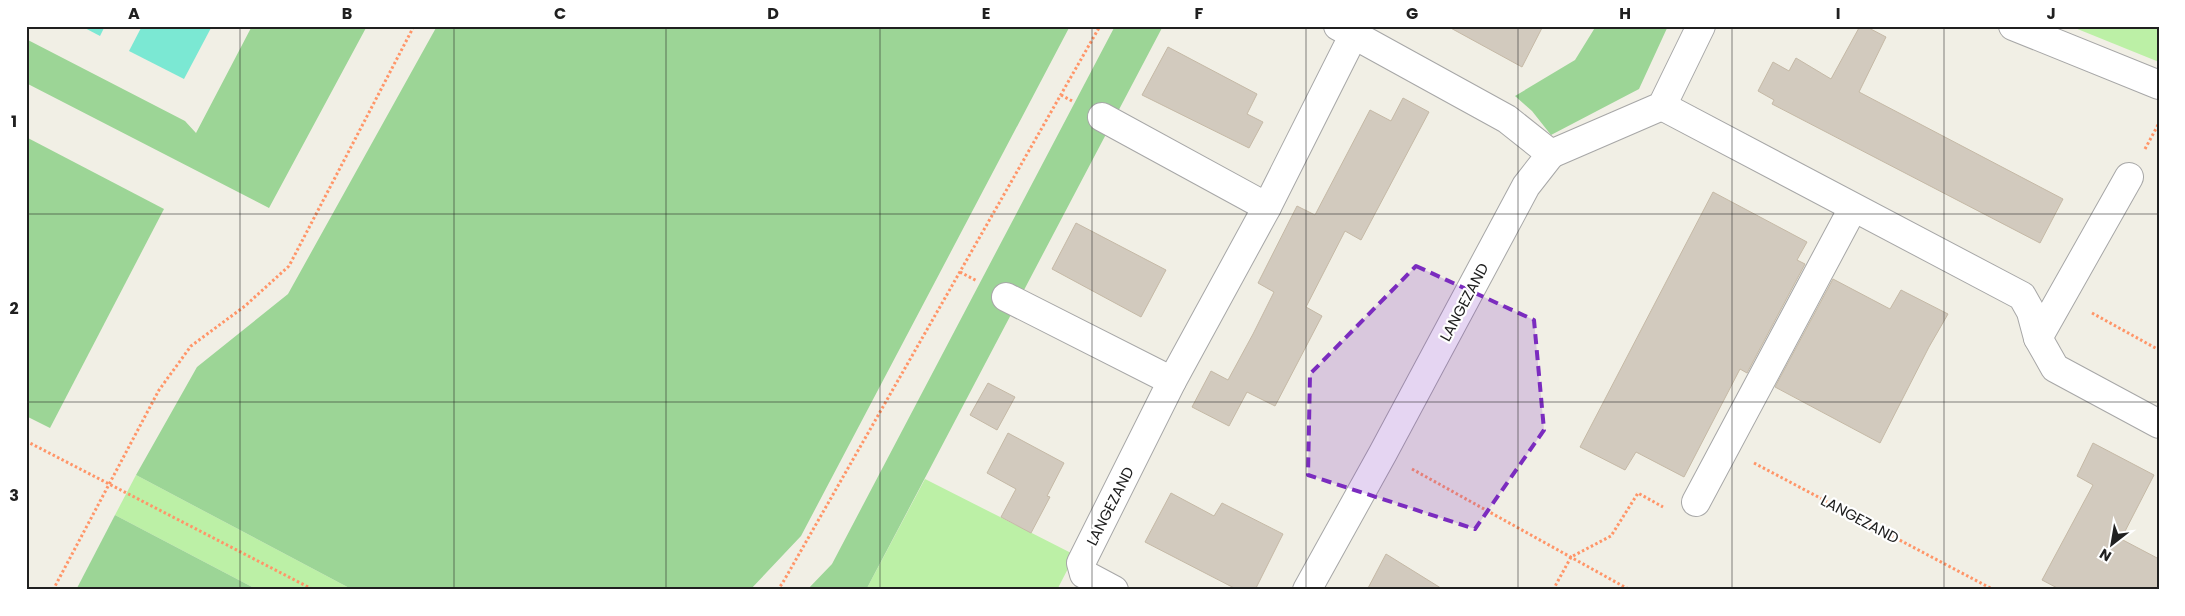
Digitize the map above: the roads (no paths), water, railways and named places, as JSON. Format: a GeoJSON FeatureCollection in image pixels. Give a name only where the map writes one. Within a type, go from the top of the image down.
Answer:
{"type":"FeatureCollection","features":[{"type":"Feature","properties":{"kind":"street"},"geometry":{"type":"LineString","coordinates":[[1701,26],[1662,106],[2022,296],[2030,312],[2038,338],[2055,368],[2159,424]]}},
{"type":"Feature","properties":{"kind":"street"},"geometry":{"type":"LineString","coordinates":[[2013,26],[2159,85]]}},
{"type":"Feature","properties":{"kind":"street","name":"LANGEZAND"},"geometry":{"type":"LineString","coordinates":[[1114,590],[1084,574],[1081,563],[1172,381],[1267,207],[1346,30],[1507,119],[1551,154]]}},
{"type":"Feature","properties":{"kind":"street","name":"LANGEZAND"},"geometry":{"type":"LineString","coordinates":[[1307,590],[1383,453],[1526,186],[1551,154],[1662,106]]}},
{"type":"Feature","properties":{"kind":"street"},"geometry":{"type":"LineString","coordinates":[[1102,116],[1267,207]]}},
{"type":"Feature","properties":{"kind":"street"},"geometry":{"type":"LineString","coordinates":[[2038,338],[2129,177]]}},
{"type":"Feature","properties":{"kind":"street"},"geometry":{"type":"LineString","coordinates":[[1696,502],[1853,208]]}},
{"type":"Feature","properties":{"kind":"street"},"geometry":{"type":"LineString","coordinates":[[1006,297],[1172,381]]}}]}
